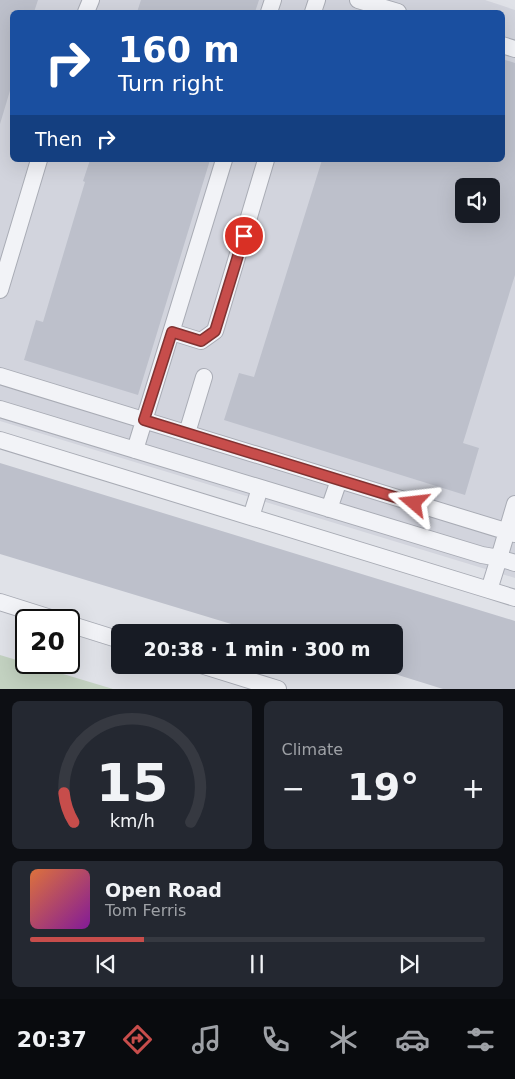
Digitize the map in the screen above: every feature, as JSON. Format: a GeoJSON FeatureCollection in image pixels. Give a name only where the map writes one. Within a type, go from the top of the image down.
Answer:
{"type":"FeatureCollection","features":[{"type":"Feature","properties":{"kind":"lane"},"geometry":{"type":"LineString","coordinates":[[358,0],[391,10]]}},
{"type":"Feature","properties":{"kind":"lane"},"geometry":{"type":"LineString","coordinates":[[0,290],[38,162]]}},
{"type":"Feature","properties":{"kind":"lane"},"geometry":{"type":"LineString","coordinates":[[135,450],[223,162]]}},
{"type":"Feature","properties":{"kind":"lane"},"geometry":{"type":"LineString","coordinates":[[172,332],[201,341],[215,331],[265,162]]}},
{"type":"Feature","properties":{"kind":"lane"},"geometry":{"type":"LineString","coordinates":[[0,376],[511,533]]}},
{"type":"Feature","properties":{"kind":"lane"},"geometry":{"type":"LineString","coordinates":[[187,433],[204,377]]}},
{"type":"Feature","properties":{"kind":"lane"},"geometry":{"type":"LineString","coordinates":[[0,409],[482,555],[515,563]]}},
{"type":"Feature","properties":{"kind":"lane"},"geometry":{"type":"LineString","coordinates":[[0,440],[515,598]]}},
{"type":"Feature","properties":{"kind":"lane"},"geometry":{"type":"LineString","coordinates":[[330,509],[339,480]]}},
{"type":"Feature","properties":{"kind":"lane"},"geometry":{"type":"LineString","coordinates":[[251,517],[260,488]]}},
{"type":"Feature","properties":{"kind":"lane"},"geometry":{"type":"LineString","coordinates":[[489,590],[499,558],[511,533],[515,504]]}},
{"type":"Feature","properties":{"kind":"lane"},"geometry":{"type":"LineString","coordinates":[[0,602],[22,609]]}},
{"type":"Feature","properties":{"kind":"lane"},"geometry":{"type":"LineString","coordinates":[[80,627],[111,637]]}},
{"type":"Feature","properties":{"kind":"lane"},"geometry":{"type":"LineString","coordinates":[[230,674],[278,689]]}},
{"type":"Feature","properties":{"kind":"shaded area"},"geometry":{"type":"Polygon","coordinates":[[[0,0],[485,0],[515,10],[515,578],[0,421],[0,0]]]}},
{"type":"Feature","properties":{"kind":"green space"},"geometry":{"type":"Polygon","coordinates":[[[0,655],[15,660],[15,674],[63,674],[113,689],[0,689],[0,655]]]}},
{"type":"Feature","properties":{"kind":"building"},"geometry":{"type":"Polygon","coordinates":[[[0,0],[38,0],[35,10],[10,10],[10,91],[0,124],[0,0]]]}},
{"type":"Feature","properties":{"kind":"building"},"geometry":{"type":"Polygon","coordinates":[[[141,0],[259,0],[256,10],[138,10],[141,0]]]}},
{"type":"Feature","properties":{"kind":"building"},"geometry":{"type":"Polygon","coordinates":[[[505,60],[515,63],[515,275],[463,443],[479,448],[465,495],[224,420],[239,373],[254,377],[321,162],[505,162],[505,60]]]}},
{"type":"Feature","properties":{"kind":"building"},"geometry":{"type":"Polygon","coordinates":[[[89,162],[209,162],[138,395],[24,360],[36,320],[43,322],[85,182],[83,181],[89,162]]]}},
{"type":"Feature","properties":{"kind":"building"},"geometry":{"type":"Polygon","coordinates":[[[0,463],[515,621],[515,689],[443,689],[395,674],[403,674],[403,624],[232,624],[0,554],[0,463]]]}},
{"type":"Feature","properties":{"kind":"route"},"geometry":{"type":"LineString","coordinates":[[244,236],[215,331],[201,341],[172,332],[144,420],[414,503]]}}]}
